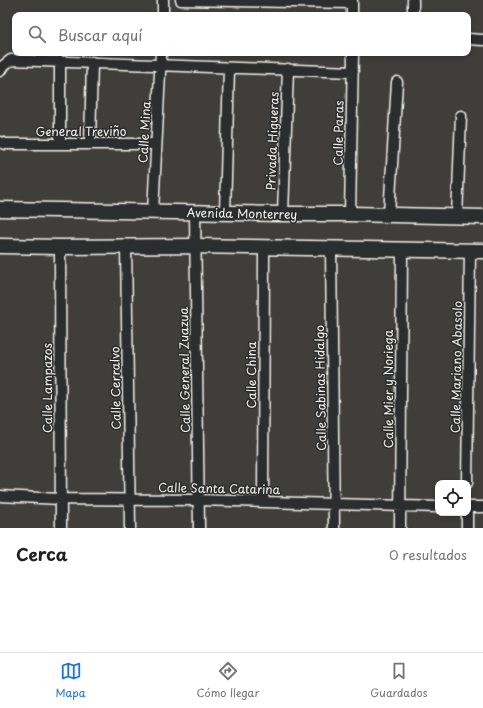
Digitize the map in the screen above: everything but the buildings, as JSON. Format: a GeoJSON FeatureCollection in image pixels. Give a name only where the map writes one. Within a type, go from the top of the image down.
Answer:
{"type":"FeatureCollection","features":[{"type":"Feature","properties":{"kind":"street"},"geometry":{"type":"LineString","coordinates":[[163,0],[163,12]]}},
{"type":"Feature","properties":{"kind":"street"},"geometry":{"type":"LineString","coordinates":[[181,0],[352,2]]}},
{"type":"Feature","properties":{"kind":"street"},"geometry":{"type":"LineString","coordinates":[[413,0],[413,12]]}},
{"type":"Feature","properties":{"kind":"street"},"geometry":{"type":"LineString","coordinates":[[471,39],[483,40]]}},
{"type":"Feature","properties":{"kind":"street","name":"Calle Mina"},"geometry":{"type":"LineString","coordinates":[[153,212],[162,56]]}},
{"type":"Feature","properties":{"kind":"street","name":"Calle Paras"},"geometry":{"type":"LineString","coordinates":[[350,214],[353,56]]}},
{"type":"Feature","properties":{"kind":"street"},"geometry":{"type":"LineString","coordinates":[[0,71],[3,66],[11,60],[161,64],[229,69],[288,69],[352,72]]}},
{"type":"Feature","properties":{"kind":"street"},"geometry":{"type":"LineString","coordinates":[[60,61],[60,144]]}},
{"type":"Feature","properties":{"kind":"street"},"geometry":{"type":"LineString","coordinates":[[90,144],[92,62]]}},
{"type":"Feature","properties":{"kind":"street"},"geometry":{"type":"LineString","coordinates":[[225,212],[229,69]]}},
{"type":"Feature","properties":{"kind":"street","name":"Privada Higueras"},"geometry":{"type":"LineString","coordinates":[[283,214],[288,69]]}},
{"type":"Feature","properties":{"kind":"street"},"geometry":{"type":"LineString","coordinates":[[389,215],[397,82]]}},
{"type":"Feature","properties":{"kind":"street"},"geometry":{"type":"LineString","coordinates":[[457,217],[461,116]]}},
{"type":"Feature","properties":{"kind":"street","name":"General Treviño"},"geometry":{"type":"LineString","coordinates":[[3,143],[156,144]]}},
{"type":"Feature","properties":{"kind":"street","name":"Avenida Monterrey"},"geometry":{"type":"LineString","coordinates":[[0,209],[483,217]]}},
{"type":"Feature","properties":{"kind":"street","name":"Calle General Zuazua"},"geometry":{"type":"LineString","coordinates":[[195,212],[199,528]]}},
{"type":"Feature","properties":{"kind":"street"},"geometry":{"type":"LineString","coordinates":[[0,246],[196,246],[477,251]]}},
{"type":"Feature","properties":{"kind":"street","name":"Calle Lampazos"},"geometry":{"type":"LineString","coordinates":[[60,247],[61,528]]}},
{"type":"Feature","properties":{"kind":"street","name":"Calle Cerralvo"},"geometry":{"type":"LineString","coordinates":[[126,247],[130,528]]}},
{"type":"Feature","properties":{"kind":"street","name":"Calle China"},"geometry":{"type":"LineString","coordinates":[[263,502],[264,248]]}},
{"type":"Feature","properties":{"kind":"street","name":"Calle Sabinas Hidalgo"},"geometry":{"type":"LineString","coordinates":[[331,248],[334,528]]}},
{"type":"Feature","properties":{"kind":"street","name":"Calle Mier y Noriega"},"geometry":{"type":"LineString","coordinates":[[400,528],[402,250]]}},
{"type":"Feature","properties":{"kind":"street","name":"Calle Mariano Abasolo"},"geometry":{"type":"LineString","coordinates":[[467,480],[477,251]]}},
{"type":"Feature","properties":{"kind":"street","name":"Calle Santa Catarina"},"geometry":{"type":"LineString","coordinates":[[0,496],[60,499],[198,500],[435,507]]}},
{"type":"Feature","properties":{"kind":"street"},"geometry":{"type":"LineString","coordinates":[[471,507],[483,508]]}},
{"type":"Feature","properties":{"kind":"street"},"geometry":{"type":"LineString","coordinates":[[466,516],[467,528]]}}]}
